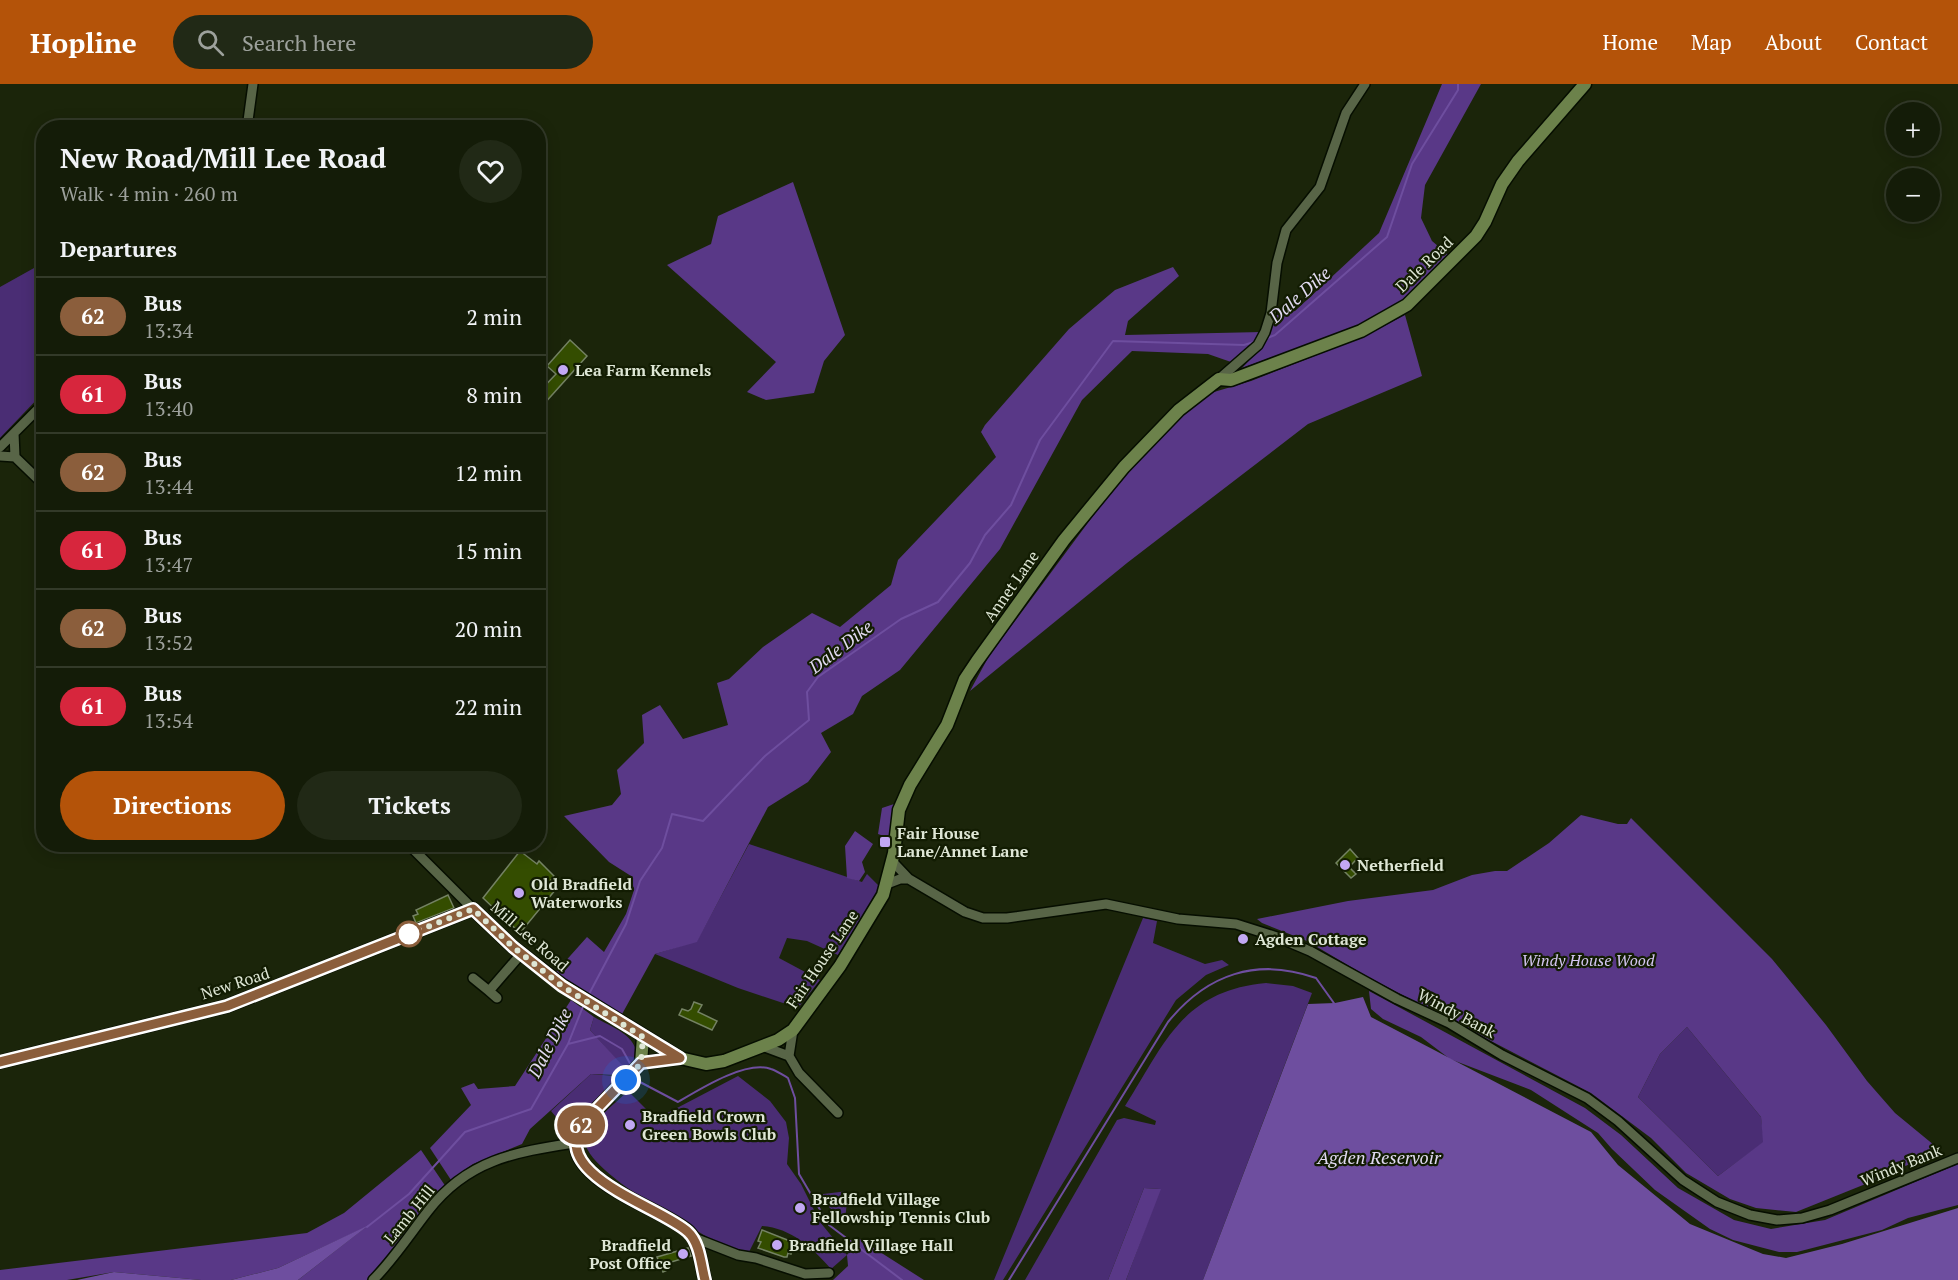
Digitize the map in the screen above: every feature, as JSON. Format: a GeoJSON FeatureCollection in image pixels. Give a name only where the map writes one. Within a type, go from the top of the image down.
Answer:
{"type":"FeatureCollection","features":[{"type":"Feature","properties":{"kind":"street"},"geometry":{"type":"LineString","coordinates":[[248,120],[253,84]]}},
{"type":"Feature","properties":{"kind":"street"},"geometry":{"type":"LineString","coordinates":[[1219,379],[1258,345],[1265,332],[1277,263],[1286,231],[1320,187],[1346,113],[1365,84]]}},
{"type":"Feature","properties":{"kind":"street","name":"Dale Road"},"geometry":{"type":"LineString","coordinates":[[1219,379],[1231,380],[1361,331],[1407,305],[1476,236],[1502,184],[1518,161],[1585,84]]}},
{"type":"Feature","properties":{"kind":"street","name":"Annet Lane"},"geometry":{"type":"LineString","coordinates":[[893,857],[900,810],[910,785],[947,725],[966,679],[977,661],[1064,540],[1124,467],[1179,410],[1219,379]]}},
{"type":"Feature","properties":{"kind":"street"},"geometry":{"type":"LineString","coordinates":[[0,447],[36,411]]}},
{"type":"Feature","properties":{"kind":"street"},"geometry":{"type":"LineString","coordinates":[[14,433],[15,457]]}},
{"type":"Feature","properties":{"kind":"street"},"geometry":{"type":"LineString","coordinates":[[0,456],[15,457],[36,477]]}},
{"type":"Feature","properties":{"kind":"street","name":"Mill Lee Road"},"geometry":{"type":"LineString","coordinates":[[416,852],[521,954],[562,986],[643,1037]]}},
{"type":"Feature","properties":{"kind":"street","name":"Windy Bank"},"geometry":{"type":"LineString","coordinates":[[893,857],[909,879],[965,912],[983,918],[1007,918],[1106,904],[1178,919],[1236,924],[1277,937],[1310,951],[1397,999],[1449,1023],[1502,1055],[1587,1098],[1617,1121],[1683,1180],[1717,1202],[1750,1215],[1777,1220],[1802,1218],[1830,1210],[1958,1158]]}},
{"type":"Feature","properties":{"kind":"street","name":"Fair House Lane"},"geometry":{"type":"LineString","coordinates":[[643,1037],[680,1058],[706,1064],[724,1061],[762,1046],[793,1030],[840,966],[883,895],[893,857]]}},
{"type":"Feature","properties":{"kind":"street"},"geometry":{"type":"LineString","coordinates":[[887,884],[900,879],[909,879]]}},
{"type":"Feature","properties":{"kind":"street","name":"New Road"},"geometry":{"type":"LineString","coordinates":[[0,1062],[227,1006],[473,909]]}},
{"type":"Feature","properties":{"kind":"street"},"geometry":{"type":"LineString","coordinates":[[489,991],[521,954]]}},
{"type":"Feature","properties":{"kind":"street"},"geometry":{"type":"LineString","coordinates":[[473,978],[497,998]]}},
{"type":"Feature","properties":{"kind":"street"},"geometry":{"type":"LineString","coordinates":[[789,1056],[793,1030]]}},
{"type":"Feature","properties":{"kind":"street"},"geometry":{"type":"LineString","coordinates":[[643,1037],[640,1064],[576,1131],[574,1143],[582,1162],[625,1197],[682,1227],[692,1237],[738,1255],[756,1257],[805,1274],[829,1273]]}},
{"type":"Feature","properties":{"kind":"street"},"geometry":{"type":"LineString","coordinates":[[762,1046],[789,1056],[799,1073],[838,1113]]}},
{"type":"Feature","properties":{"kind":"street"},"geometry":{"type":"LineString","coordinates":[[640,1064],[680,1058]]}},
{"type":"Feature","properties":{"kind":"street","name":"Lamb Hill"},"geometry":{"type":"LineString","coordinates":[[373,1280],[387,1266],[429,1209],[472,1170],[495,1159],[524,1151],[574,1143]]}},
{"type":"Feature","properties":{"kind":"street"},"geometry":{"type":"LineString","coordinates":[[692,1237],[705,1280]]}},
{"type":"Feature","properties":{"kind":"shaded area"},"geometry":{"type":"Polygon","coordinates":[[[36,267],[36,400],[0,438],[0,287],[36,267]]]}},
{"type":"Feature","properties":{"kind":"shaded area"},"geometry":{"type":"Polygon","coordinates":[[[749,844],[862,882],[867,874],[879,886],[879,891],[838,955],[807,941],[787,938],[779,958],[820,980],[798,1008],[738,988],[655,954],[697,941],[749,844]]]}},
{"type":"Feature","properties":{"kind":"shaded area"},"geometry":{"type":"Polygon","coordinates":[[[1143,918],[1157,921],[1153,943],[1205,964],[1222,960],[1229,965],[1206,975],[1176,1000],[1003,1280],[994,1280],[1143,918]]]}},
{"type":"Feature","properties":{"kind":"shaded area"},"geometry":{"type":"Polygon","coordinates":[[[1266,983],[1293,986],[1312,993],[1203,1280],[1126,1280],[1160,1189],[1144,1188],[1108,1280],[1025,1280],[1117,1120],[1124,1118],[1155,1125],[1156,1121],[1125,1106],[1152,1061],[1179,1024],[1195,1009],[1214,997],[1237,988],[1266,983]]]}},
{"type":"Feature","properties":{"kind":"shaded area"},"geometry":{"type":"Polygon","coordinates":[[[594,1017],[623,1033],[629,1039],[637,1052],[637,1061],[568,1131],[551,1111],[591,1074],[615,1076],[622,1066],[590,1030],[594,1017]]]}},
{"type":"Feature","properties":{"kind":"shaded area"},"geometry":{"type":"Polygon","coordinates":[[[1687,1027],[1761,1117],[1764,1142],[1718,1176],[1638,1097],[1660,1054],[1687,1027]]]}},
{"type":"Feature","properties":{"kind":"shaded area"},"geometry":{"type":"Polygon","coordinates":[[[738,1076],[770,1101],[786,1122],[789,1138],[787,1164],[801,1184],[820,1222],[847,1255],[831,1269],[801,1240],[782,1231],[762,1226],[748,1254],[738,1253],[674,1218],[619,1182],[598,1164],[586,1147],[586,1133],[589,1129],[628,1091],[656,1119],[738,1076]]]}},
{"type":"Feature","properties":{"kind":"shaded area"},"geometry":{"type":"Polygon","coordinates":[[[848,1191],[845,1221],[815,1195],[848,1191]]]}},
{"type":"Feature","properties":{"kind":"green space"},"geometry":{"type":"Polygon","coordinates":[[[1442,84],[1481,84],[1425,185],[1421,218],[1432,241],[1451,257],[1406,300],[1359,326],[1242,368],[1264,345],[1273,316],[1295,311],[1379,233],[1442,84]]]}},
{"type":"Feature","properties":{"kind":"green space"},"geometry":{"type":"Polygon","coordinates":[[[793,182],[845,335],[824,361],[814,393],[766,400],[747,392],[776,362],[667,265],[711,244],[718,216],[793,182]]]}},
{"type":"Feature","properties":{"kind":"green space"},"geometry":{"type":"Polygon","coordinates":[[[1173,267],[1179,276],[1128,321],[1125,335],[1262,332],[1256,344],[1231,362],[1208,354],[1132,351],[1082,400],[1000,549],[900,670],[862,696],[853,714],[821,733],[831,752],[808,782],[768,807],[697,942],[655,954],[621,1016],[554,974],[587,937],[604,952],[626,914],[634,890],[631,876],[609,862],[564,816],[612,805],[621,794],[617,770],[644,743],[642,715],[660,705],[683,739],[728,725],[717,683],[729,679],[763,647],[812,613],[840,627],[891,585],[898,560],[996,457],[981,432],[985,425],[1069,329],[1115,290],[1173,267]]]}},
{"type":"Feature","properties":{"kind":"green space"},"geometry":{"type":"Polygon","coordinates":[[[1405,315],[1422,376],[1308,424],[1127,563],[970,691],[989,656],[1110,493],[1129,469],[1204,395],[1251,381],[1363,337],[1405,315]]]}},
{"type":"Feature","properties":{"kind":"green space"},"geometry":{"type":"Polygon","coordinates":[[[897,803],[890,838],[878,834],[882,808],[897,803]]]}},
{"type":"Feature","properties":{"kind":"green space","name":"Windy House Wood"},"geometry":{"type":"Polygon","coordinates":[[[1581,815],[1618,824],[1627,824],[1631,818],[1772,959],[1826,1025],[1867,1081],[1895,1113],[1940,1150],[1873,1181],[1796,1212],[1756,1208],[1730,1199],[1686,1173],[1651,1138],[1591,1093],[1368,977],[1307,941],[1257,919],[1348,901],[1433,890],[1472,875],[1507,871],[1549,843],[1581,815]],[[1687,1027],[1660,1054],[1638,1097],[1718,1176],[1763,1142],[1761,1117],[1687,1027]]]}},
{"type":"Feature","properties":{"kind":"green space"},"geometry":{"type":"Polygon","coordinates":[[[855,831],[873,844],[862,862],[865,872],[859,881],[847,878],[845,846],[855,831]]]}},
{"type":"Feature","properties":{"kind":"green space"},"geometry":{"type":"Polygon","coordinates":[[[1369,991],[1585,1108],[1621,1135],[1678,1188],[1734,1220],[1771,1229],[1825,1220],[1958,1164],[1958,1205],[1908,1218],[1882,1230],[1797,1252],[1779,1252],[1733,1240],[1710,1229],[1655,1190],[1598,1133],[1531,1090],[1450,1059],[1421,1037],[1383,1019],[1371,1009],[1369,991]]]}},
{"type":"Feature","properties":{"kind":"green space"},"geometry":{"type":"Polygon","coordinates":[[[571,1000],[594,1017],[590,1030],[623,1066],[616,1075],[591,1074],[530,1129],[522,1144],[473,1164],[451,1180],[430,1148],[471,1105],[461,1088],[474,1083],[478,1089],[515,1086],[571,1000]]]}},
{"type":"Feature","properties":{"kind":"green space"},"geometry":{"type":"Polygon","coordinates":[[[421,1150],[446,1187],[415,1220],[369,1280],[298,1280],[366,1227],[278,1268],[231,1280],[201,1280],[114,1272],[67,1280],[0,1280],[0,1270],[307,1233],[344,1213],[421,1150]]]}},
{"type":"Feature","properties":{"kind":"green space"},"geometry":{"type":"Polygon","coordinates":[[[1144,1188],[1161,1189],[1126,1280],[1108,1280],[1144,1188]]]}},
{"type":"Feature","properties":{"kind":"green space"},"geometry":{"type":"Polygon","coordinates":[[[858,1238],[924,1280],[833,1280],[848,1266],[847,1255],[858,1238]]]}},
{"type":"Feature","properties":{"kind":"water","name":"Agden Reservoir"},"geometry":{"type":"Polygon","coordinates":[[[1363,997],[1371,1017],[1591,1132],[1618,1165],[1690,1224],[1763,1254],[1786,1258],[1842,1244],[1958,1208],[1958,1280],[1203,1280],[1308,1004],[1335,1003],[1363,997]]]}},
{"type":"Feature","properties":{"kind":"water"},"geometry":{"type":"Polygon","coordinates":[[[369,1225],[298,1280],[231,1280],[278,1268],[369,1225]]]}},
{"type":"Feature","properties":{"kind":"water"},"geometry":{"type":"Polygon","coordinates":[[[114,1272],[201,1280],[77,1280],[114,1272]]]}},
{"type":"Feature","properties":{"kind":"building","name":"Lea Farm Kennels"},"geometry":{"type":"Polygon","coordinates":[[[570,340],[587,356],[546,402],[546,385],[556,374],[547,366],[570,340]]]}},
{"type":"Feature","properties":{"kind":"building","name":"Netherfield"},"geometry":{"type":"Polygon","coordinates":[[[1350,849],[1358,858],[1349,867],[1356,874],[1351,878],[1336,863],[1350,849]]]}},
{"type":"Feature","properties":{"kind":"building","name":"Old Bradfield Waterworks"},"geometry":{"type":"Polygon","coordinates":[[[519,852],[537,864],[539,861],[554,876],[549,883],[556,889],[520,933],[483,898],[519,852]]]}},
{"type":"Feature","properties":{"kind":"building"},"geometry":{"type":"Polygon","coordinates":[[[448,895],[454,908],[416,923],[413,916],[418,914],[416,910],[448,895]]]}},
{"type":"Feature","properties":{"kind":"building"},"geometry":{"type":"Polygon","coordinates":[[[694,1002],[702,1005],[698,1012],[717,1021],[712,1030],[679,1015],[682,1009],[688,1011],[691,1009],[694,1002]]]}},
{"type":"Feature","properties":{"kind":"building","name":"Bradfield Village Hall"},"geometry":{"type":"Polygon","coordinates":[[[762,1230],[795,1243],[791,1254],[788,1253],[787,1257],[784,1257],[758,1248],[762,1230]]]}},
{"type":"Feature","properties":{"kind":"building"},"geometry":{"type":"Polygon","coordinates":[[[688,1248],[691,1256],[668,1263],[670,1269],[663,1272],[657,1257],[688,1248]]]}},
{"type":"Feature","properties":{"kind":"waterway","name":"Dale Dike"},"geometry":{"type":"LineString","coordinates":[[1265,339],[1275,335],[1387,237],[1412,164],[1458,90],[1458,84]]}},
{"type":"Feature","properties":{"kind":"waterway","name":"Dale Dike"},"geometry":{"type":"LineString","coordinates":[[588,996],[626,924],[640,881],[662,848],[672,814],[703,821],[765,756],[809,720],[807,692],[818,677],[901,619],[938,602],[970,563],[985,535],[1011,505],[1040,440],[1113,341],[1244,345],[1257,341]]}},
{"type":"Feature","properties":{"kind":"waterway"},"geometry":{"type":"LineString","coordinates":[[1009,1280],[1168,1022],[1183,1005],[1216,981],[1234,974],[1273,969],[1316,978],[1336,1006]]}},
{"type":"Feature","properties":{"kind":"waterway","name":"Dale Dike"},"geometry":{"type":"LineString","coordinates":[[367,1227],[409,1194],[465,1132],[531,1109],[568,1044],[584,1004]]}},
{"type":"Feature","properties":{"kind":"waterway"},"geometry":{"type":"LineString","coordinates":[[568,1044],[600,1036],[622,1049],[632,1067]]}},
{"type":"Feature","properties":{"kind":"waterway"},"geometry":{"type":"LineString","coordinates":[[636,1074],[640,1082],[678,1102],[723,1077],[749,1069],[761,1067],[771,1069],[788,1078],[795,1098],[799,1174],[829,1225],[902,1280]]}},
{"type":"Feature","properties":{"kind":"bus line","name":"62"},"geometry":{"type":"LineString","coordinates":[[0,1062],[227,1006],[473,909],[513,947],[562,986],[680,1058],[641,1063],[576,1131],[574,1143],[582,1162],[625,1197],[689,1232],[698,1251],[705,1280]]}},
{"type":"Feature","properties":{"kind":"place","name":"Lea Farm Kennels"},"geometry":{"type":"Point","coordinates":[563,370]}},
{"type":"Feature","properties":{"kind":"place","name":"Fair House Lane/Annet Lane"},"geometry":{"type":"Point","coordinates":[885,842]}},
{"type":"Feature","properties":{"kind":"place","name":"Netherfield"},"geometry":{"type":"Point","coordinates":[1345,865]}},
{"type":"Feature","properties":{"kind":"place","name":"Old Bradfield Waterworks"},"geometry":{"type":"Point","coordinates":[519,893]}},
{"type":"Feature","properties":{"kind":"place","name":"Agden Cottage"},"geometry":{"type":"Point","coordinates":[1243,939]}},
{"type":"Feature","properties":{"kind":"place","name":"Bradfield Crown Green Bowls Club"},"geometry":{"type":"Point","coordinates":[630,1125]}},
{"type":"Feature","properties":{"kind":"place","name":"Bradfield Village Fellowship Tennis Club"},"geometry":{"type":"Point","coordinates":[800,1208]}},
{"type":"Feature","properties":{"kind":"place","name":"Bradfield Village Hall"},"geometry":{"type":"Point","coordinates":[777,1245]}},
{"type":"Feature","properties":{"kind":"place","name":"Bradfield Post Office"},"geometry":{"type":"Point","coordinates":[683,1254]}},
{"type":"Feature","properties":{"kind":"route"},"geometry":{"type":"LineString","coordinates":[[409,934],[473,909],[513,947],[562,986],[643,1037],[641,1063],[626,1080]]}}]}
